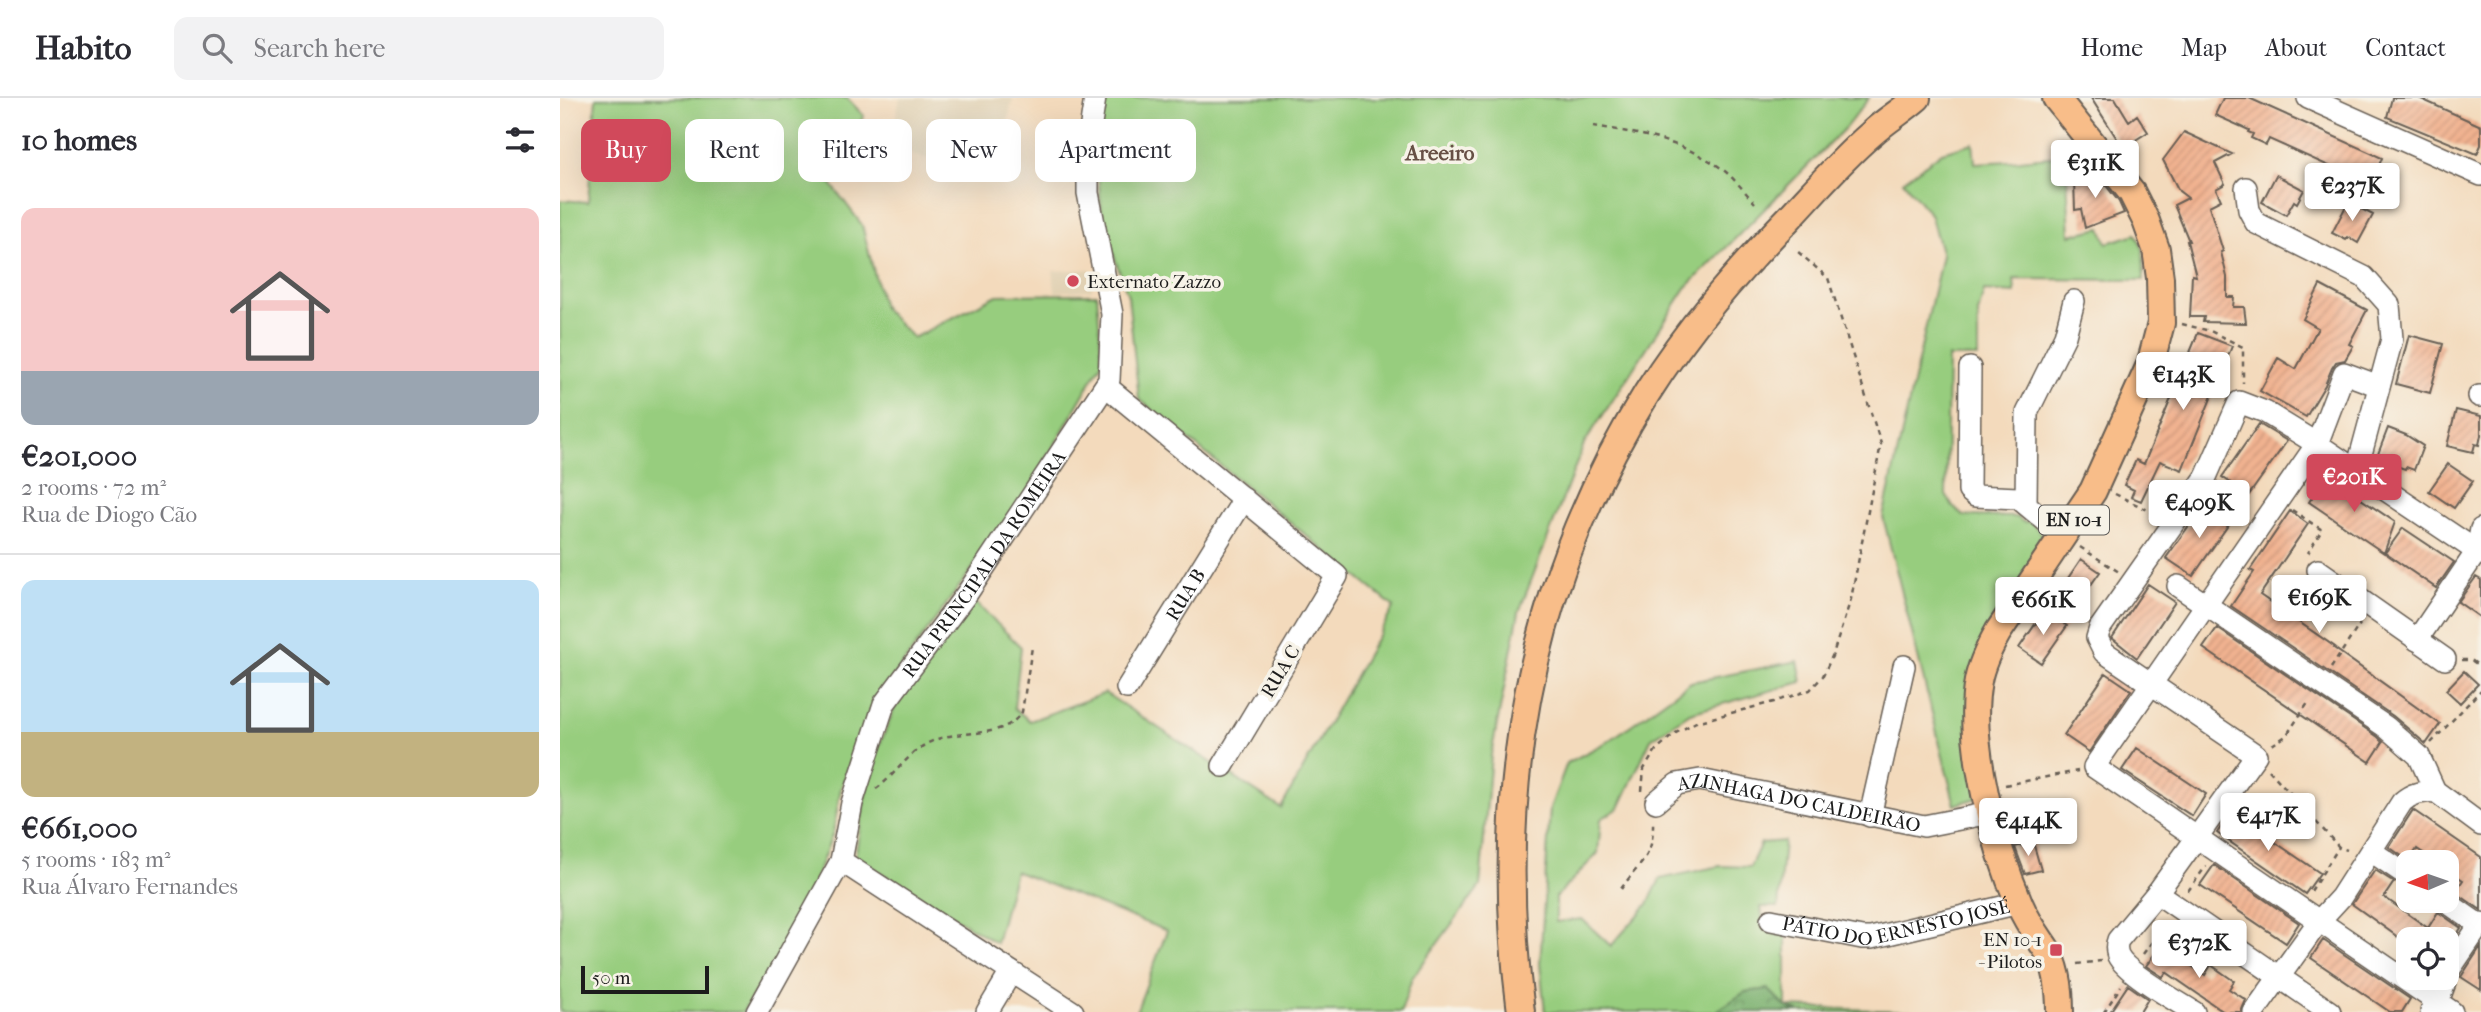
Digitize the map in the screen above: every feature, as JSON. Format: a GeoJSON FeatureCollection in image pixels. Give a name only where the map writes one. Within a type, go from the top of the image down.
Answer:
{"type":"FeatureCollection","features":[{"type":"Feature","properties":{"kind":"main road"},"geometry":{"type":"LineString","coordinates":[[1510,1012],[1500,878],[1508,738],[1522,663],[1544,586],[1570,516],[1603,447],[1677,330],[1755,237],[1889,98]]}},
{"type":"Feature","properties":{"kind":"main road"},"geometry":{"type":"LineString","coordinates":[[1521,1012],[1511,861],[1519,738],[1532,672],[1550,605],[1568,550],[1590,498],[1621,436],[1648,392],[1695,324],[1744,264],[1871,133],[1917,98]]}},
{"type":"Feature","properties":{"kind":"main road","name":"EN 10-1"},"geometry":{"type":"LineString","coordinates":[[2041,98],[2069,109]]}},
{"type":"Feature","properties":{"kind":"main road","name":"EN 10-1"},"geometry":{"type":"LineString","coordinates":[[2056,98],[2069,109],[2132,193],[2147,221],[2156,249],[2160,278],[2161,323],[2150,365],[2096,485],[1998,632],[1985,655],[1978,681],[1976,740],[1987,801],[2019,903],[2031,929],[2044,981],[2059,1012]]}},
{"type":"Feature","properties":{"kind":"street","name":"RUA PRINCIPAL DA ROMEIRA"},"geometry":{"type":"LineString","coordinates":[[757,1012],[841,862],[853,798],[884,704],[968,592],[1109,380],[1112,314],[1088,193],[1088,144],[1096,98]]}},
{"type":"Feature","properties":{"kind":"street"},"geometry":{"type":"LineString","coordinates":[[2308,98],[2481,175]]}},
{"type":"Feature","properties":{"kind":"street"},"geometry":{"type":"LineString","coordinates":[[2246,188],[2249,210],[2256,223],[2364,277],[2389,305],[2392,339],[2357,470]]}},
{"type":"Feature","properties":{"kind":"street"},"geometry":{"type":"LineString","coordinates":[[2026,504],[2027,413],[2066,336],[2074,301]]}},
{"type":"Feature","properties":{"kind":"street"},"geometry":{"type":"LineString","coordinates":[[1970,368],[1969,491],[1977,496],[2015,497],[2064,536]]}},
{"type":"Feature","properties":{"kind":"street"},"geometry":{"type":"LineString","coordinates":[[2379,386],[2344,373],[2317,444],[2094,766],[2319,921],[2441,1009],[2450,969],[2481,924],[2459,910]]}},
{"type":"Feature","properties":{"kind":"street"},"geometry":{"type":"LineString","coordinates":[[1106,386],[1244,499]]}},
{"type":"Feature","properties":{"kind":"street"},"geometry":{"type":"LineString","coordinates":[[2194,1012],[2132,971],[2118,955],[2118,940],[2157,893],[2256,755],[2104,652],[2097,643],[2100,628],[2206,477],[2239,402],[2265,412],[2317,444],[2479,552]]}},
{"type":"Feature","properties":{"kind":"street","name":"RUA C"},"geometry":{"type":"LineString","coordinates":[[1223,766],[1337,576],[1244,499]]}},
{"type":"Feature","properties":{"kind":"street","name":"RUA B"},"geometry":{"type":"LineString","coordinates":[[1127,688],[1244,499]]}},
{"type":"Feature","properties":{"kind":"street"},"geometry":{"type":"LineString","coordinates":[[2417,640],[2479,552],[2481,529]]}},
{"type":"Feature","properties":{"kind":"street"},"geometry":{"type":"LineString","coordinates":[[2318,570],[2445,659]]}},
{"type":"Feature","properties":{"kind":"street"},"geometry":{"type":"LineString","coordinates":[[2178,586],[2386,727],[2419,756],[2435,791],[2481,825]]}},
{"type":"Feature","properties":{"kind":"street"},"geometry":{"type":"LineString","coordinates":[[1870,816],[1904,666]]}},
{"type":"Feature","properties":{"kind":"street","name":"AZINHAGA DO CALDEIRÃO"},"geometry":{"type":"LineString","coordinates":[[1656,802],[1677,784],[1700,780],[1924,826],[1987,801]]}},
{"type":"Feature","properties":{"kind":"street"},"geometry":{"type":"LineString","coordinates":[[2254,1012],[2319,921],[2341,897],[2402,802],[2420,792],[2435,791]]}},
{"type":"Feature","properties":{"kind":"street"},"geometry":{"type":"LineString","coordinates":[[2369,854],[2396,869]]}},
{"type":"Feature","properties":{"kind":"street"},"geometry":{"type":"LineString","coordinates":[[841,862],[1073,1012]]}},
{"type":"Feature","properties":{"kind":"street"},"geometry":{"type":"LineString","coordinates":[[2157,893],[2330,1012]]}},
{"type":"Feature","properties":{"kind":"street","name":"PÁTIO DO ERNESTO JOSÉ"},"geometry":{"type":"LineString","coordinates":[[1771,920],[1862,938],[2019,903]]}},
{"type":"Feature","properties":{"kind":"street"},"geometry":{"type":"LineString","coordinates":[[987,1012],[1012,972]]}},
{"type":"Feature","properties":{"kind":"path"},"geometry":{"type":"LineString","coordinates":[[1593,126],[1644,134],[1690,149],[1723,169],[1755,203]]}},
{"type":"Feature","properties":{"kind":"path"},"geometry":{"type":"LineString","coordinates":[[1620,889],[1648,857],[1654,839],[1653,817],[1656,802],[1648,800],[1642,792],[1641,783],[1644,768],[1656,750],[1674,734],[1696,722],[1810,690],[1823,676],[1828,665],[1851,599],[1881,444],[1828,278],[1797,251]]}},
{"type":"Feature","properties":{"kind":"path"},"geometry":{"type":"LineString","coordinates":[[2161,323],[2186,324],[2210,331],[2243,347],[2245,377],[2239,402]]}},
{"type":"Feature","properties":{"kind":"path"},"geometry":{"type":"LineString","coordinates":[[2096,485],[2174,523]]}},
{"type":"Feature","properties":{"kind":"path"},"geometry":{"type":"LineString","coordinates":[[2278,501],[2322,530],[2304,559],[2318,570]]}},
{"type":"Feature","properties":{"kind":"path"},"geometry":{"type":"LineString","coordinates":[[2064,536],[2133,581]]}},
{"type":"Feature","properties":{"kind":"path"},"geometry":{"type":"LineString","coordinates":[[2369,854],[2339,847],[2256,755],[2286,736],[2371,607]]}},
{"type":"Feature","properties":{"kind":"path"},"geometry":{"type":"LineString","coordinates":[[853,798],[870,794],[888,781],[908,757],[936,739],[1003,729],[1016,721],[1022,712],[1032,648]]}},
{"type":"Feature","properties":{"kind":"path"},"geometry":{"type":"LineString","coordinates":[[2419,756],[2481,690]]}},
{"type":"Feature","properties":{"kind":"path"},"geometry":{"type":"LineString","coordinates":[[1987,801],[2094,766]]}},
{"type":"Feature","properties":{"kind":"path"},"geometry":{"type":"LineString","coordinates":[[2300,908],[2339,847]]}},
{"type":"Feature","properties":{"kind":"path"},"geometry":{"type":"LineString","coordinates":[[2104,1012],[2217,851]]}},
{"type":"Feature","properties":{"kind":"shaded area"},"geometry":{"type":"Polygon","coordinates":[[[900,98],[1013,98],[1008,119],[926,119],[926,158],[912,155],[912,119],[895,119],[900,98]]]}},
{"type":"Feature","properties":{"kind":"shaded area","name":"Externato Zazzo"},"geometry":{"type":"Polygon","coordinates":[[[1091,269],[1092,290],[1055,292],[1053,271],[1091,269]]]}},
{"type":"Feature","properties":{"kind":"green space"},"geometry":{"type":"Polygon","coordinates":[[[596,98],[847,98],[864,116],[862,119],[798,119],[798,182],[830,182],[862,225],[883,308],[913,338],[997,295],[1097,294],[1102,362],[1026,495],[871,708],[841,788],[833,833],[796,929],[743,1012],[560,1012],[560,200],[588,202],[590,182],[671,182],[671,119],[594,119],[596,98]]]}},
{"type":"Feature","properties":{"kind":"green space"},"geometry":{"type":"Polygon","coordinates":[[[1106,98],[1869,98],[1845,128],[1686,288],[1584,444],[1519,612],[1491,755],[1480,886],[1412,978],[1401,1012],[1136,1012],[1167,931],[1015,871],[996,943],[855,857],[870,769],[895,707],[972,599],[1021,647],[1014,708],[1030,721],[1105,693],[1281,808],[1394,607],[1139,399],[1128,296],[1103,224],[1099,182],[1196,182],[1196,119],[1101,119],[1106,98]]]}},
{"type":"Feature","properties":{"kind":"green space"},"geometry":{"type":"Polygon","coordinates":[[[1973,143],[1975,163],[2066,155],[2070,235],[2101,228],[2107,243],[2136,234],[2143,249],[2144,280],[2014,279],[2015,293],[1984,291],[1978,313],[1978,357],[1948,357],[1946,495],[1953,507],[1964,516],[2017,517],[2023,522],[2032,522],[2049,544],[1982,638],[1977,798],[1955,805],[1883,517],[1942,255],[1930,214],[1903,181],[1942,152],[1973,143]]]}},
{"type":"Feature","properties":{"kind":"green space"},"geometry":{"type":"Polygon","coordinates":[[[1798,661],[1802,682],[1690,713],[1651,739],[1619,808],[1601,819],[1598,853],[1556,897],[1556,922],[1582,919],[1611,946],[1648,904],[1660,879],[1720,866],[1750,867],[1761,843],[1784,841],[1778,907],[1761,907],[1764,928],[1786,932],[1786,1007],[1939,1012],[1545,1012],[1540,964],[1550,808],[1567,763],[1609,741],[1691,682],[1798,661]]]}},
{"type":"Feature","properties":{"kind":"green space"},"geometry":{"type":"Polygon","coordinates":[[[1768,989],[1786,1007],[1800,1012],[1715,1012],[1745,992],[1768,989]]]}},
{"type":"Feature","properties":{"kind":"building"},"geometry":{"type":"Polygon","coordinates":[[[2091,98],[2115,98],[2129,121],[2137,115],[2148,132],[2123,148],[2091,98]]]}},
{"type":"Feature","properties":{"kind":"building"},"geometry":{"type":"Polygon","coordinates":[[[2223,98],[2249,98],[2382,158],[2371,185],[2269,139],[2266,145],[2251,138],[2253,134],[2248,132],[2249,130],[2215,115],[2223,98]]]}},
{"type":"Feature","properties":{"kind":"building"},"geometry":{"type":"Polygon","coordinates":[[[2392,98],[2419,98],[2481,126],[2481,145],[2477,154],[2387,117],[2392,98]]]}},
{"type":"Feature","properties":{"kind":"building"},"geometry":{"type":"Polygon","coordinates":[[[2184,132],[2232,154],[2215,163],[2225,184],[2216,189],[2221,200],[2209,206],[2223,251],[2227,297],[2234,297],[2233,307],[2244,307],[2246,323],[2203,322],[2204,317],[2190,317],[2192,275],[2196,276],[2189,241],[2174,205],[2188,198],[2179,191],[2163,160],[2184,132]]]}},
{"type":"Feature","properties":{"kind":"building"},"geometry":{"type":"Polygon","coordinates":[[[2095,172],[2119,202],[2124,213],[2085,228],[2081,209],[2075,210],[2074,180],[2095,172]]]}},
{"type":"Feature","properties":{"kind":"building"},"geometry":{"type":"Polygon","coordinates":[[[2276,175],[2304,190],[2286,215],[2262,202],[2276,175]]]}},
{"type":"Feature","properties":{"kind":"building"},"geometry":{"type":"Polygon","coordinates":[[[2348,202],[2373,215],[2358,243],[2332,233],[2348,202]]]}},
{"type":"Feature","properties":{"kind":"building"},"geometry":{"type":"Polygon","coordinates":[[[2320,285],[2367,310],[2349,344],[2353,346],[2345,360],[2336,362],[2332,368],[2306,417],[2260,391],[2278,358],[2296,369],[2318,328],[2303,319],[2320,285]]]}},
{"type":"Feature","properties":{"kind":"building"},"geometry":{"type":"Polygon","coordinates":[[[2198,333],[2232,346],[2182,470],[2160,461],[2141,501],[2131,497],[2134,490],[2124,485],[2136,460],[2144,464],[2198,333]]]}},
{"type":"Feature","properties":{"kind":"building"},"geometry":{"type":"Polygon","coordinates":[[[2409,335],[2443,344],[2430,393],[2396,384],[2409,335]]]}},
{"type":"Feature","properties":{"kind":"building"},"geometry":{"type":"Polygon","coordinates":[[[2456,410],[2481,416],[2479,445],[2475,444],[2473,452],[2447,446],[2456,410]]]}},
{"type":"Feature","properties":{"kind":"building"},"geometry":{"type":"Polygon","coordinates":[[[2259,424],[2287,441],[2249,495],[2222,477],[2259,424]]]}},
{"type":"Feature","properties":{"kind":"building"},"geometry":{"type":"Polygon","coordinates":[[[2388,428],[2423,446],[2414,470],[2382,461],[2385,456],[2378,454],[2388,428]]]}},
{"type":"Feature","properties":{"kind":"building"},"geometry":{"type":"Polygon","coordinates":[[[2448,464],[2473,481],[2454,508],[2429,491],[2448,464]]]}},
{"type":"Feature","properties":{"kind":"building"},"geometry":{"type":"Polygon","coordinates":[[[2327,476],[2395,522],[2384,553],[2309,502],[2327,476]]]}},
{"type":"Feature","properties":{"kind":"building"},"geometry":{"type":"Polygon","coordinates":[[[2205,503],[2231,521],[2193,576],[2166,558],[2205,503]]]}},
{"type":"Feature","properties":{"kind":"building"},"geometry":{"type":"Polygon","coordinates":[[[2290,511],[2308,524],[2260,595],[2440,724],[2426,744],[2393,716],[2231,606],[2254,572],[2250,570],[2290,511]]]}},
{"type":"Feature","properties":{"kind":"building"},"geometry":{"type":"Polygon","coordinates":[[[2403,528],[2454,562],[2436,588],[2385,553],[2403,528]]]}},
{"type":"Feature","properties":{"kind":"building"},"geometry":{"type":"Polygon","coordinates":[[[2081,559],[2100,572],[2080,600],[2062,587],[2081,559]]]}},
{"type":"Feature","properties":{"kind":"building"},"geometry":{"type":"Polygon","coordinates":[[[2476,577],[2481,580],[2481,618],[2458,602],[2476,577]]]}},
{"type":"Feature","properties":{"kind":"building"},"geometry":{"type":"Polygon","coordinates":[[[2148,584],[2175,602],[2137,658],[2112,638],[2148,584]]]}},
{"type":"Feature","properties":{"kind":"building"},"geometry":{"type":"Polygon","coordinates":[[[2045,610],[2067,626],[2041,663],[2019,648],[2045,610]]]}},
{"type":"Feature","properties":{"kind":"building"},"geometry":{"type":"Polygon","coordinates":[[[2217,628],[2378,737],[2383,742],[2370,762],[2203,648],[2217,628]]]}},
{"type":"Feature","properties":{"kind":"building"},"geometry":{"type":"Polygon","coordinates":[[[2464,671],[2478,684],[2460,703],[2446,690],[2464,671]]]}},
{"type":"Feature","properties":{"kind":"building"},"geometry":{"type":"Polygon","coordinates":[[[2106,673],[2131,690],[2089,752],[2064,735],[2106,673]]]}},
{"type":"Feature","properties":{"kind":"building"},"geometry":{"type":"Polygon","coordinates":[[[2137,748],[2206,794],[2192,816],[2122,770],[2137,748]]]}},
{"type":"Feature","properties":{"kind":"building"},"geometry":{"type":"Polygon","coordinates":[[[2413,810],[2481,857],[2481,910],[2459,895],[2459,886],[2463,880],[2459,877],[2459,850],[2417,849],[2396,852],[2389,847],[2413,810]]]}},
{"type":"Feature","properties":{"kind":"building"},"geometry":{"type":"Polygon","coordinates":[[[2231,812],[2320,873],[2305,894],[2217,833],[2231,812]]]}},
{"type":"Feature","properties":{"kind":"building"},"geometry":{"type":"Polygon","coordinates":[[[2033,842],[2041,870],[2025,874],[2015,847],[2033,842]]]}},
{"type":"Feature","properties":{"kind":"building"},"geometry":{"type":"Polygon","coordinates":[[[2214,865],[2299,923],[2286,943],[2200,885],[2214,865]]]}},
{"type":"Feature","properties":{"kind":"building"},"geometry":{"type":"Polygon","coordinates":[[[2375,870],[2394,882],[2384,897],[2396,905],[2396,914],[2408,914],[2427,927],[2396,927],[2396,936],[2352,904],[2375,870]]]}},
{"type":"Feature","properties":{"kind":"building"},"geometry":{"type":"Polygon","coordinates":[[[2437,914],[2441,914],[2461,928],[2459,931],[2459,927],[2429,927],[2437,914]]]}},
{"type":"Feature","properties":{"kind":"building"},"geometry":{"type":"Polygon","coordinates":[[[2323,940],[2410,999],[2402,1012],[2390,1012],[2311,958],[2323,940]]]}},
{"type":"Feature","properties":{"kind":"building"},"geometry":{"type":"Polygon","coordinates":[[[2161,945],[2205,975],[2211,965],[2234,981],[2229,989],[2246,1000],[2241,1012],[2224,1012],[2166,972],[2163,977],[2146,966],[2161,945]]]}},
{"type":"Feature","properties":{"kind":"building"},"geometry":{"type":"Polygon","coordinates":[[[2481,946],[2481,990],[2461,977],[2481,946]]]}},
{"type":"Feature","properties":{"kind":"building"},"geometry":{"type":"Polygon","coordinates":[[[2128,985],[2148,999],[2140,1012],[2110,1012],[2128,985]]]}},
{"type":"Feature","properties":{"kind":"place","name":"Externato Zazzo"},"geometry":{"type":"Point","coordinates":[1073,281]}},
{"type":"Feature","properties":{"kind":"place","name":"EN 10-1 - Pilotos"},"geometry":{"type":"Point","coordinates":[2056,950]}},
{"type":"Feature","properties":{"kind":"district","name":"Areeiro"},"geometry":{"type":"Point","coordinates":[1440,153]}}]}
